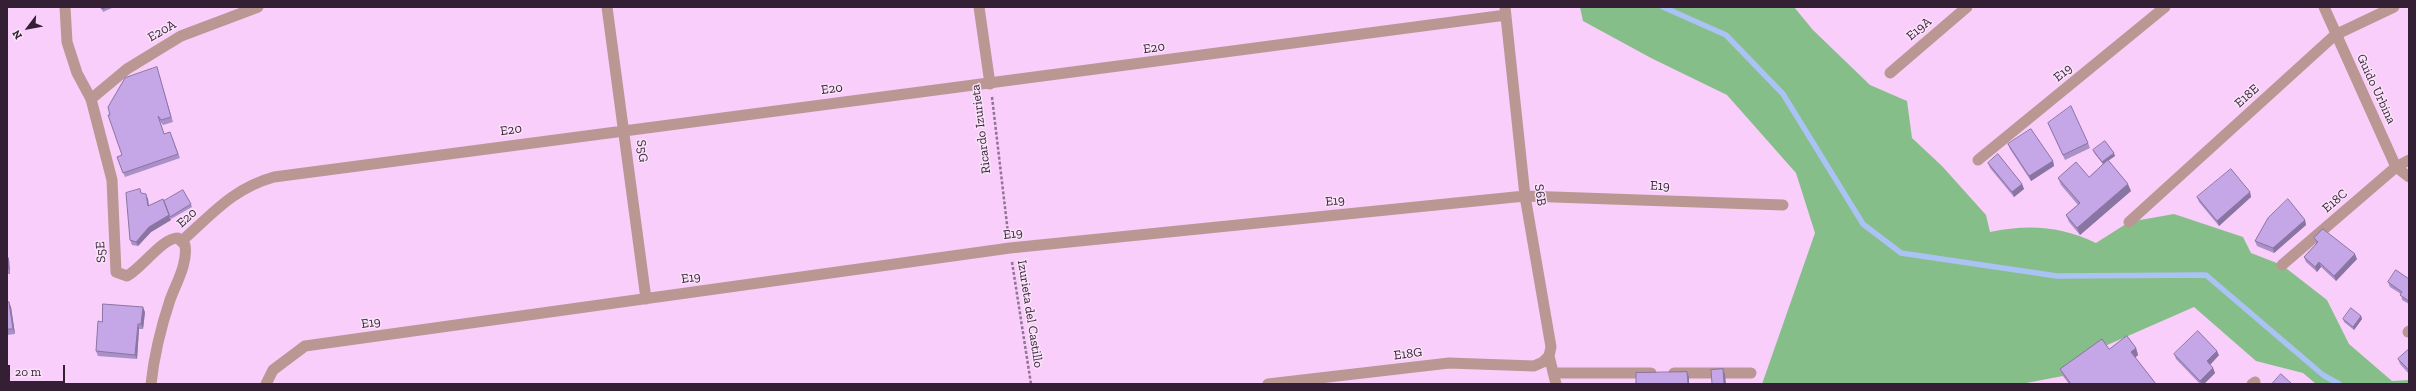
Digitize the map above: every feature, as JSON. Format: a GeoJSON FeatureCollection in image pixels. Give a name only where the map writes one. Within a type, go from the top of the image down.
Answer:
{"type":"FeatureCollection","features":[{"type":"Feature","properties":{"kind":"street","name":"S5E"},"geometry":{"type":"LineString","coordinates":[[65,7],[67,42],[77,73],[91,99],[112,180],[116,272],[127,276],[135,271],[168,240],[178,238],[183,240]]}},
{"type":"Feature","properties":{"kind":"street","name":"E20A"},"geometry":{"type":"LineString","coordinates":[[91,99],[127,69],[181,36],[258,7]]}},
{"type":"Feature","properties":{"kind":"street","name":"S5G"},"geometry":{"type":"LineString","coordinates":[[607,7],[625,129],[646,299]]}},
{"type":"Feature","properties":{"kind":"street","name":"Ricardo Izurieta"},"geometry":{"type":"LineString","coordinates":[[979,7],[990,84]]}},
{"type":"Feature","properties":{"kind":"street","name":"E19A"},"geometry":{"type":"LineString","coordinates":[[1890,73],[1967,7]]}},
{"type":"Feature","properties":{"kind":"street","name":"E19"},"geometry":{"type":"LineString","coordinates":[[1978,160],[2165,7]]}},
{"type":"Feature","properties":{"kind":"street","name":"Guido Urbina"},"geometry":{"type":"LineString","coordinates":[[2324,7],[2335,35],[2396,167],[2409,177]]}},
{"type":"Feature","properties":{"kind":"street","name":"E18E"},"geometry":{"type":"LineString","coordinates":[[2129,222],[2335,35],[2394,7]]}},
{"type":"Feature","properties":{"kind":"street","name":"E20"},"geometry":{"type":"LineString","coordinates":[[183,240],[237,192],[254,182],[274,176],[625,129],[990,84],[1506,11]]}},
{"type":"Feature","properties":{"kind":"street","name":"S6B"},"geometry":{"type":"LineString","coordinates":[[1506,11],[1526,196],[1551,347],[1549,356],[1555,379]]}},
{"type":"Feature","properties":{"kind":"street","name":"E18C"},"geometry":{"type":"LineString","coordinates":[[2282,265],[2396,167],[2409,160]]}},
{"type":"Feature","properties":{"kind":"street","name":"E19"},"geometry":{"type":"LineString","coordinates":[[266,384],[273,370],[305,346],[1010,248],[1526,196],[1783,205]]}},
{"type":"Feature","properties":{"kind":"street"},"geometry":{"type":"LineString","coordinates":[[152,384],[156,352],[170,300],[186,256],[183,240]]}},
{"type":"Feature","properties":{"kind":"street","name":"E18G"},"geometry":{"type":"LineString","coordinates":[[1268,384],[1449,363],[1534,366],[1543,362],[1549,356]]}},
{"type":"Feature","properties":{"kind":"street"},"geometry":{"type":"LineString","coordinates":[[1555,379],[1751,373]]}},
{"type":"Feature","properties":{"kind":"path","name":"Ricardo Izurieta"},"geometry":{"type":"LineString","coordinates":[[990,84],[1010,248]]}},
{"type":"Feature","properties":{"kind":"path","name":"Izurieta del Castillo"},"geometry":{"type":"LineString","coordinates":[[1010,248],[1031,384]]}},
{"type":"Feature","properties":{"kind":"green space"},"geometry":{"type":"Polygon","coordinates":[[[1580,7],[1794,7],[1813,30],[1870,85],[1907,101],[1912,138],[1942,166],[1986,215],[1990,232],[2004,229],[2031,227],[2044,228],[2070,233],[2096,243],[2129,222],[2174,214],[2243,237],[2251,253],[2282,265],[2327,300],[2349,344],[2392,381],[2409,380],[2409,384],[2316,384],[2303,373],[2256,361],[2194,307],[2105,346],[2063,376],[2021,384],[1762,384],[1815,233],[1796,173],[1727,95],[1651,58],[1583,21],[1580,7]]]}},
{"type":"Feature","properties":{"kind":"building"},"geometry":{"type":"Polygon","coordinates":[[[157,67],[171,117],[161,120],[158,116],[164,134],[170,132],[178,154],[123,173],[117,157],[122,155],[108,115],[110,115],[108,107],[125,78],[157,67]]]}},
{"type":"Feature","properties":{"kind":"building"},"geometry":{"type":"Polygon","coordinates":[[[2071,106],[2088,143],[2063,155],[2048,123],[2071,106]]]}},
{"type":"Feature","properties":{"kind":"building"},"geometry":{"type":"Polygon","coordinates":[[[2031,129],[2053,161],[2029,176],[2008,144],[2031,129]]]}},
{"type":"Feature","properties":{"kind":"building"},"geometry":{"type":"Polygon","coordinates":[[[2105,141],[2114,153],[2102,162],[2093,150],[2105,141]]]}},
{"type":"Feature","properties":{"kind":"building"},"geometry":{"type":"Polygon","coordinates":[[[1998,154],[2022,184],[2012,192],[1988,163],[1998,154]]]}},
{"type":"Feature","properties":{"kind":"building"},"geometry":{"type":"Polygon","coordinates":[[[2108,160],[2128,184],[2077,228],[2066,215],[2080,203],[2058,178],[2076,162],[2089,177],[2108,160]]]}},
{"type":"Feature","properties":{"kind":"building"},"geometry":{"type":"Polygon","coordinates":[[[2231,169],[2250,192],[2217,221],[2197,197],[2231,169]]]}},
{"type":"Feature","properties":{"kind":"building"},"geometry":{"type":"Polygon","coordinates":[[[140,189],[141,193],[146,194],[148,206],[163,199],[169,215],[149,227],[136,242],[130,240],[126,193],[140,189]]]}},
{"type":"Feature","properties":{"kind":"building"},"geometry":{"type":"Polygon","coordinates":[[[183,190],[191,204],[170,217],[164,201],[183,190]]]}},
{"type":"Feature","properties":{"kind":"building"},"geometry":{"type":"Polygon","coordinates":[[[2288,199],[2305,220],[2273,248],[2255,241],[2268,218],[2288,199]]]}},
{"type":"Feature","properties":{"kind":"building"},"geometry":{"type":"Polygon","coordinates":[[[2323,229],[2355,254],[2334,276],[2319,262],[2315,267],[2304,257],[2318,242],[2314,238],[2323,229]]]}},
{"type":"Feature","properties":{"kind":"building"},"geometry":{"type":"Polygon","coordinates":[[[7,256],[9,269],[7,269],[7,256]]]}},
{"type":"Feature","properties":{"kind":"building"},"geometry":{"type":"Polygon","coordinates":[[[2396,270],[2409,279],[2409,301],[2400,295],[2402,292],[2388,282],[2396,270]]]}},
{"type":"Feature","properties":{"kind":"building"},"geometry":{"type":"Polygon","coordinates":[[[9,302],[13,329],[7,329],[7,303],[9,302]]]}},
{"type":"Feature","properties":{"kind":"building"},"geometry":{"type":"Polygon","coordinates":[[[103,304],[143,307],[141,324],[138,324],[135,355],[96,351],[98,321],[102,322],[103,304]]]}},
{"type":"Feature","properties":{"kind":"building"},"geometry":{"type":"Polygon","coordinates":[[[2351,308],[2361,316],[2353,327],[2343,319],[2351,308]]]}},
{"type":"Feature","properties":{"kind":"building"},"geometry":{"type":"Polygon","coordinates":[[[2198,331],[2217,351],[2207,361],[2213,368],[2200,381],[2174,354],[2198,331]]]}},
{"type":"Feature","properties":{"kind":"building"},"geometry":{"type":"Polygon","coordinates":[[[2127,336],[2136,348],[2131,352],[2156,384],[2071,384],[2060,369],[2102,339],[2109,349],[2127,336]]]}},
{"type":"Feature","properties":{"kind":"building"},"geometry":{"type":"Polygon","coordinates":[[[2409,349],[2409,370],[2398,359],[2409,349]]]}},
{"type":"Feature","properties":{"kind":"building"},"geometry":{"type":"Polygon","coordinates":[[[1723,369],[1724,384],[1712,384],[1711,370],[1723,369]]]}},
{"type":"Feature","properties":{"kind":"building"},"geometry":{"type":"Polygon","coordinates":[[[1687,372],[1688,384],[1636,384],[1636,373],[1687,372]]]}},
{"type":"Feature","properties":{"kind":"building"},"geometry":{"type":"Polygon","coordinates":[[[2281,374],[2292,384],[2272,384],[2281,374]]]}},
{"type":"Feature","properties":{"kind":"waterway"},"geometry":{"type":"LineString","coordinates":[[1663,7],[1726,35],[1783,94],[1863,224],[1901,253],[2057,276],[2206,275],[2323,375],[2339,384]]}}]}
